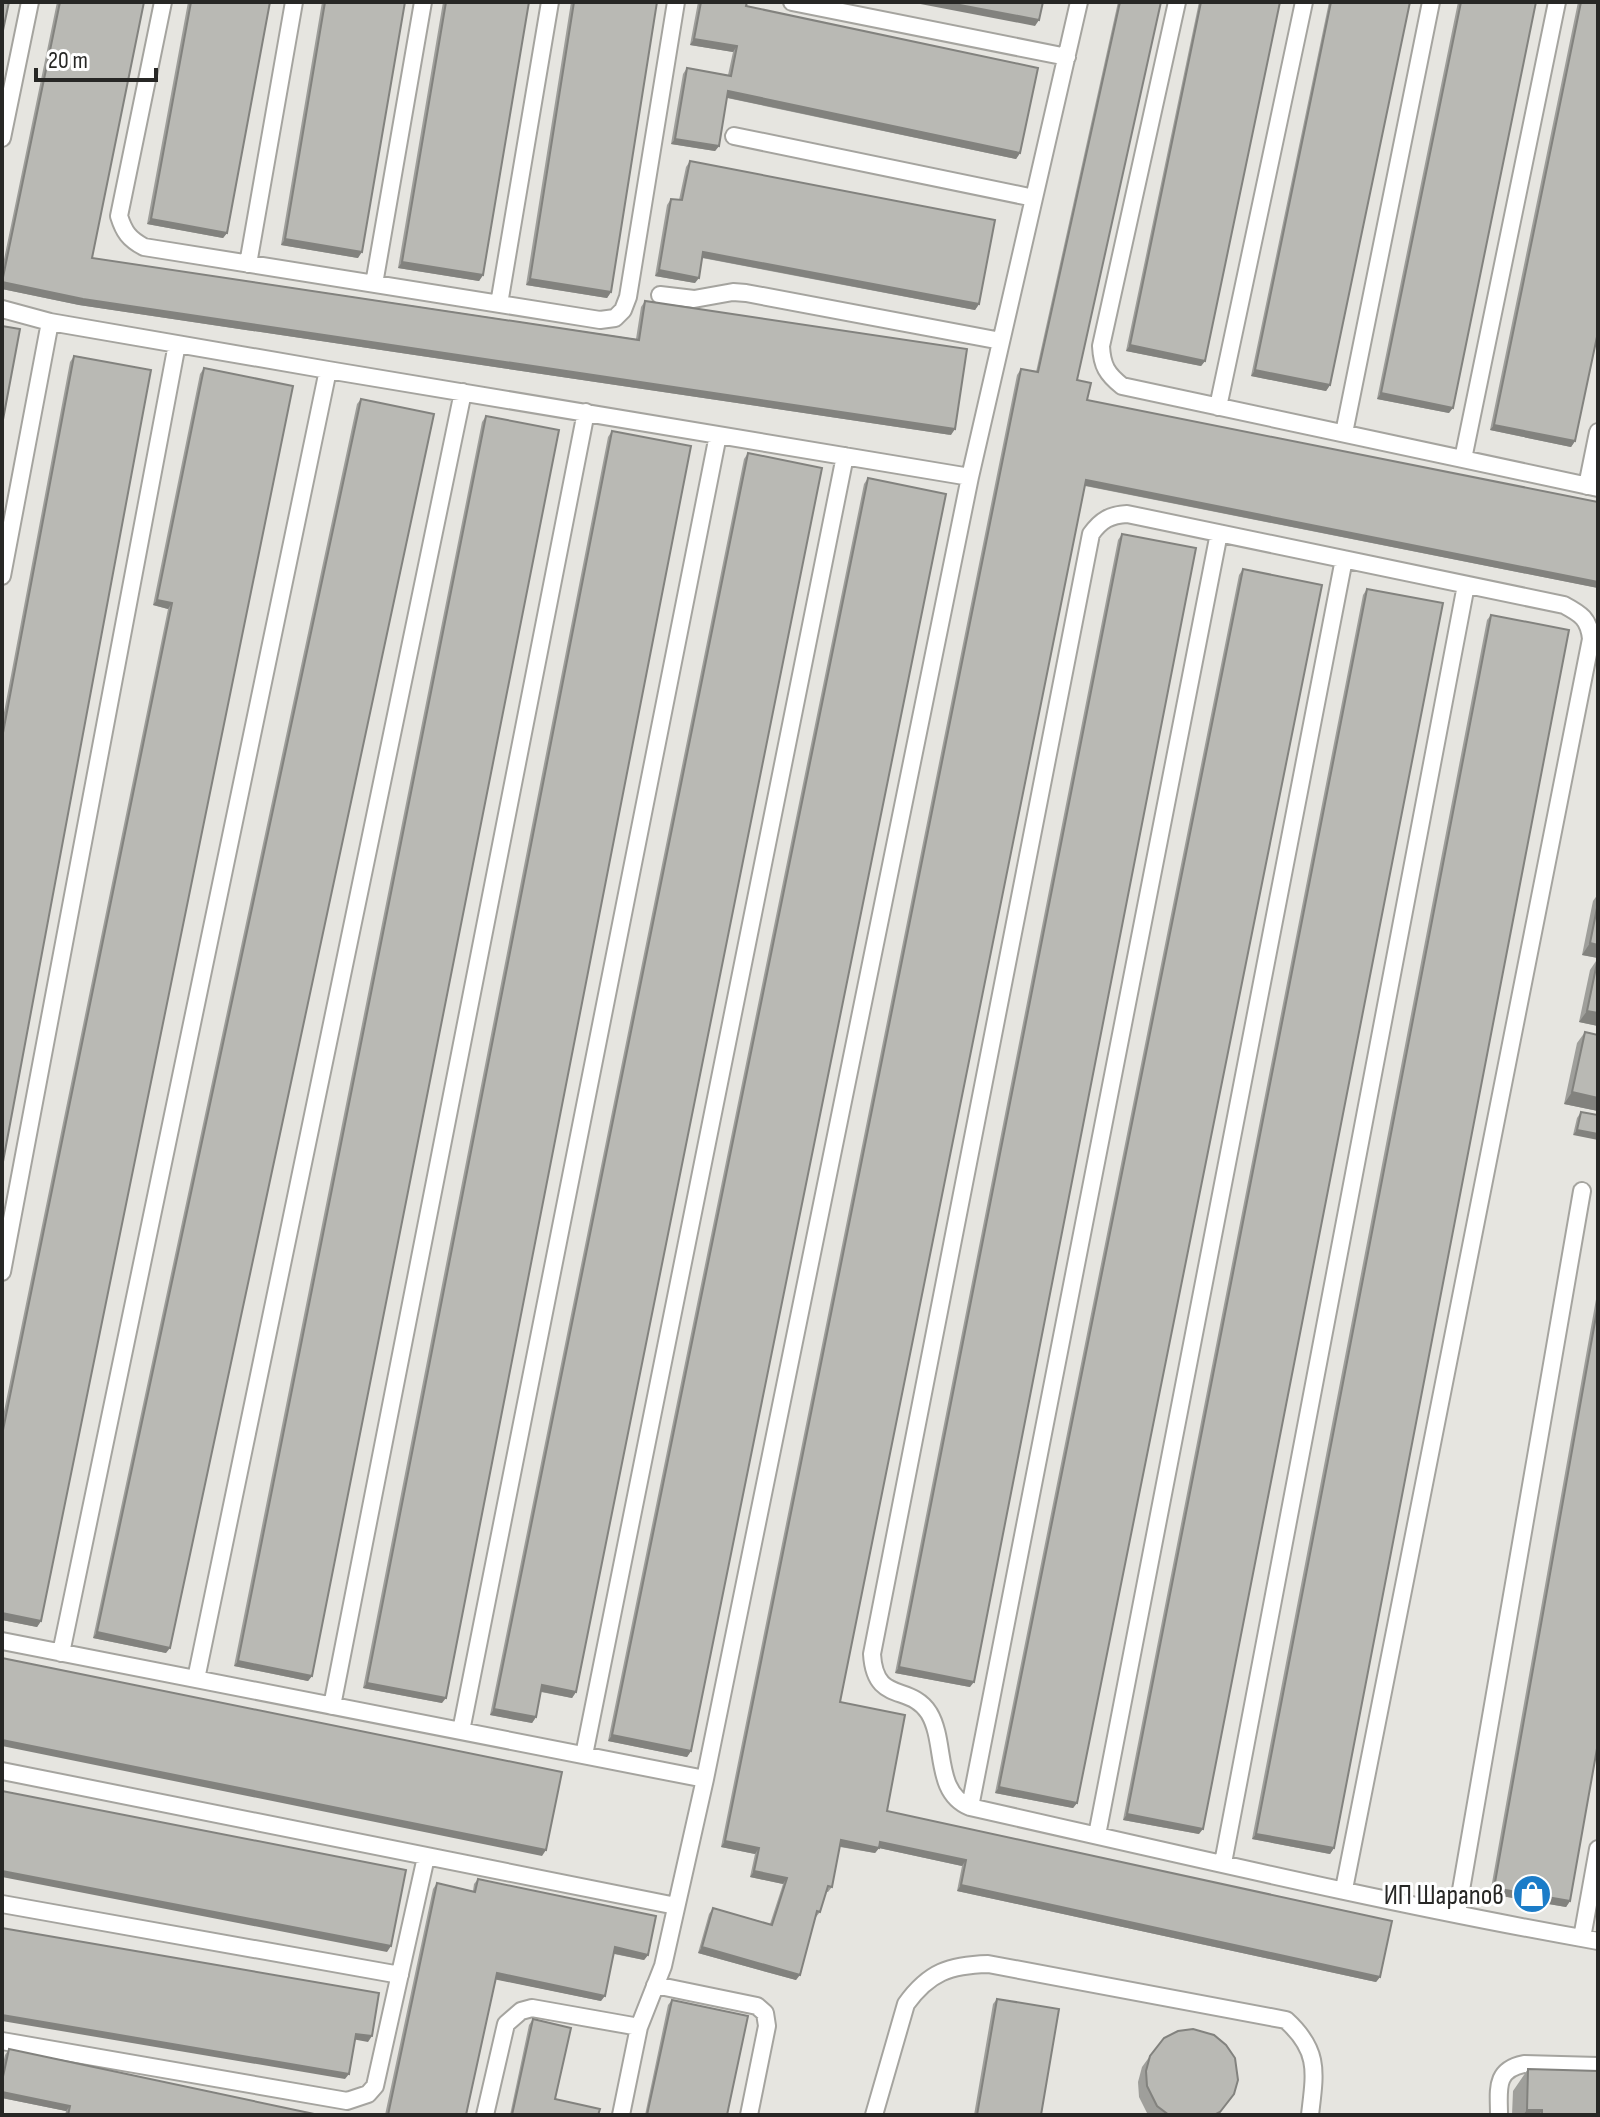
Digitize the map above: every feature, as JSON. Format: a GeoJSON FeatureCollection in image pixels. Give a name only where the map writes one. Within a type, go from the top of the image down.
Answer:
{"type":"FeatureCollection","features":[{"type":"Feature","properties":{"kind":"lane"},"geometry":{"type":"LineString","coordinates":[[2,138],[30,2]]}},
{"type":"Feature","properties":{"kind":"lane"},"geometry":{"type":"LineString","coordinates":[[163,2],[119,216],[131,240],[144,247],[600,320],[615,318],[623,310],[628,297],[676,2]]}},
{"type":"Feature","properties":{"kind":"lane"},"geometry":{"type":"LineString","coordinates":[[248,264],[294,2]]}},
{"type":"Feature","properties":{"kind":"lane"},"geometry":{"type":"LineString","coordinates":[[374,284],[423,2]]}},
{"type":"Feature","properties":{"kind":"lane"},"geometry":{"type":"LineString","coordinates":[[499,304],[550,2]]}},
{"type":"Feature","properties":{"kind":"lane"},"geometry":{"type":"LineString","coordinates":[[792,2],[1067,57]]}},
{"type":"Feature","properties":{"kind":"lane"},"geometry":{"type":"LineString","coordinates":[[621,2115],[639,2027],[663,1966],[705,1779],[970,477],[1079,2]]}},
{"type":"Feature","properties":{"kind":"lane"},"geometry":{"type":"LineString","coordinates":[[1177,2],[1101,346],[1102,365],[1110,377],[1122,386],[1593,487],[1598,432]]}},
{"type":"Feature","properties":{"kind":"lane"},"geometry":{"type":"LineString","coordinates":[[1218,407],[1304,2]]}},
{"type":"Feature","properties":{"kind":"lane"},"geometry":{"type":"LineString","coordinates":[[1344,433],[1431,2]]}},
{"type":"Feature","properties":{"kind":"lane"},"geometry":{"type":"LineString","coordinates":[[1463,459],[1557,2]]}},
{"type":"Feature","properties":{"kind":"lane"},"geometry":{"type":"LineString","coordinates":[[734,136],[1034,198]]}},
{"type":"Feature","properties":{"kind":"lane"},"geometry":{"type":"LineString","coordinates":[[660,295],[694,299],[733,292],[746,293],[1001,341]]}},
{"type":"Feature","properties":{"kind":"lane"},"geometry":{"type":"LineString","coordinates":[[2,309],[50,322],[970,477]]}},
{"type":"Feature","properties":{"kind":"lane"},"geometry":{"type":"LineString","coordinates":[[2,576],[50,322]]}},
{"type":"Feature","properties":{"kind":"lane"},"geometry":{"type":"LineString","coordinates":[[2,1272],[177,344]]}},
{"type":"Feature","properties":{"kind":"lane"},"geometry":{"type":"LineString","coordinates":[[61,1653],[328,370]]}},
{"type":"Feature","properties":{"kind":"lane"},"geometry":{"type":"LineString","coordinates":[[196,1679],[463,392]]}},
{"type":"Feature","properties":{"kind":"lane"},"geometry":{"type":"LineString","coordinates":[[332,1706],[586,412]]}},
{"type":"Feature","properties":{"kind":"lane"},"geometry":{"type":"LineString","coordinates":[[461,1731],[718,435]]}},
{"type":"Feature","properties":{"kind":"lane"},"geometry":{"type":"LineString","coordinates":[[584,1755],[845,456]]}},
{"type":"Feature","properties":{"kind":"lane"},"geometry":{"type":"LineString","coordinates":[[1344,1889],[1591,639],[1590,626],[1582,614],[1564,605],[1127,514],[1114,515],[1100,522],[1091,534],[872,1654],[873,1672],[884,1687],[915,1700],[927,1711],[949,1789],[957,1802],[970,1807],[1344,1889],[1590,1939],[1598,1849]]}},
{"type":"Feature","properties":{"kind":"lane"},"geometry":{"type":"LineString","coordinates":[[970,1807],[1219,533]]}},
{"type":"Feature","properties":{"kind":"lane"},"geometry":{"type":"LineString","coordinates":[[1097,1835],[1344,559]]}},
{"type":"Feature","properties":{"kind":"lane"},"geometry":{"type":"LineString","coordinates":[[1223,1863],[1466,585]]}},
{"type":"Feature","properties":{"kind":"lane"},"geometry":{"type":"LineString","coordinates":[[1457,1913],[1582,1191]]}},
{"type":"Feature","properties":{"kind":"lane"},"geometry":{"type":"LineString","coordinates":[[2,1641],[705,1779]]}},
{"type":"Feature","properties":{"kind":"lane"},"geometry":{"type":"LineString","coordinates":[[2,1771],[676,1906]]}},
{"type":"Feature","properties":{"kind":"lane"},"geometry":{"type":"LineString","coordinates":[[2,2041],[347,2101],[368,2094],[375,2086],[426,1857]]}},
{"type":"Feature","properties":{"kind":"lane"},"geometry":{"type":"LineString","coordinates":[[2,1904],[400,1975]]}},
{"type":"Feature","properties":{"kind":"lane"},"geometry":{"type":"LineString","coordinates":[[874,2115],[906,2004],[918,1988],[938,1973],[962,1965],[988,1964],[1286,2020],[1302,2035],[1313,2056],[1315,2072],[1310,2115]]}},
{"type":"Feature","properties":{"kind":"lane"},"geometry":{"type":"LineString","coordinates":[[655,1985],[757,2006],[765,2013],[767,2026],[749,2115]]}},
{"type":"Feature","properties":{"kind":"lane"},"geometry":{"type":"LineString","coordinates":[[485,2115],[506,2024],[521,2011],[532,2008],[639,2027]]}},
{"type":"Feature","properties":{"kind":"lane"},"geometry":{"type":"LineString","coordinates":[[1499,2115],[1499,2086],[1502,2077],[1513,2067],[1524,2064],[1598,2066]]}},
{"type":"Feature","properties":{"kind":"building"},"geometry":{"type":"Polygon","coordinates":[[[2,2],[9,2],[2,35],[2,2]]]}},
{"type":"Feature","properties":{"kind":"building"},"geometry":{"type":"Polygon","coordinates":[[[60,2],[144,2],[92,258],[639,340],[645,301],[967,349],[955,429],[83,299],[2,282],[60,2]]]}},
{"type":"Feature","properties":{"kind":"building"},"geometry":{"type":"Polygon","coordinates":[[[191,2],[270,2],[227,233],[151,219],[191,2]]]}},
{"type":"Feature","properties":{"kind":"building"},"geometry":{"type":"Polygon","coordinates":[[[325,2],[405,2],[362,252],[285,239],[325,2]]]}},
{"type":"Feature","properties":{"kind":"building"},"geometry":{"type":"Polygon","coordinates":[[[446,2],[529,2],[483,275],[402,262],[446,2]]]}},
{"type":"Feature","properties":{"kind":"building"},"geometry":{"type":"Polygon","coordinates":[[[574,2],[657,2],[611,292],[530,279],[574,2]]]}},
{"type":"Feature","properties":{"kind":"building"},"geometry":{"type":"Polygon","coordinates":[[[701,2],[747,2],[746,6],[1038,68],[1020,153],[728,91],[719,146],[675,139],[687,68],[731,76],[737,46],[694,39],[701,2]]]}},
{"type":"Feature","properties":{"kind":"building"},"geometry":{"type":"Polygon","coordinates":[[[944,2],[1043,2],[1039,20],[944,2]]]}},
{"type":"Feature","properties":{"kind":"building"},"geometry":{"type":"Polygon","coordinates":[[[1120,2],[1161,2],[1077,380],[1091,383],[1087,400],[1598,502],[1598,582],[1086,480],[840,1702],[905,1715],[887,1811],[1392,1921],[1380,1977],[961,1885],[966,1860],[880,1842],[879,1848],[841,1840],[832,1887],[828,1886],[820,1912],[817,1911],[800,1975],[702,1947],[713,1908],[772,1925],[787,1878],[754,1871],[759,1848],[725,1841],[1021,369],[1038,372],[1120,2]]]}},
{"type":"Feature","properties":{"kind":"building"},"geometry":{"type":"Polygon","coordinates":[[[1201,2],[1280,2],[1205,361],[1130,345],[1201,2]]]}},
{"type":"Feature","properties":{"kind":"building"},"geometry":{"type":"Polygon","coordinates":[[[1331,2],[1410,2],[1330,385],[1255,370],[1331,2]]]}},
{"type":"Feature","properties":{"kind":"building"},"geometry":{"type":"Polygon","coordinates":[[[1461,2],[1536,2],[1453,408],[1381,393],[1461,2]]]}},
{"type":"Feature","properties":{"kind":"building"},"geometry":{"type":"Polygon","coordinates":[[[1581,2],[1598,2],[1598,332],[1575,441],[1494,425],[1581,2]]]}},
{"type":"Feature","properties":{"kind":"building"},"geometry":{"type":"Polygon","coordinates":[[[690,161],[995,220],[979,304],[703,252],[699,278],[659,270],[671,199],[682,200],[690,161]]]}},
{"type":"Feature","properties":{"kind":"building"},"geometry":{"type":"Polygon","coordinates":[[[2,326],[20,329],[2,425],[2,326]]]}},
{"type":"Feature","properties":{"kind":"building"},"geometry":{"type":"Polygon","coordinates":[[[74,356],[151,370],[2,1167],[2,738],[74,356]]]}},
{"type":"Feature","properties":{"kind":"building"},"geometry":{"type":"Polygon","coordinates":[[[204,368],[293,386],[41,1621],[2,1613],[2,1435],[172,603],[157,600],[204,368]]]}},
{"type":"Feature","properties":{"kind":"building"},"geometry":{"type":"Polygon","coordinates":[[[361,399],[434,414],[170,1648],[97,1632],[361,399]]]}},
{"type":"Feature","properties":{"kind":"building"},"geometry":{"type":"Polygon","coordinates":[[[486,416],[559,430],[312,1676],[238,1661],[486,416]]]}},
{"type":"Feature","properties":{"kind":"building"},"geometry":{"type":"Polygon","coordinates":[[[612,431],[691,446],[446,1698],[367,1683],[612,431]]]}},
{"type":"Feature","properties":{"kind":"building"},"geometry":{"type":"Polygon","coordinates":[[[748,453],[822,468],[576,1692],[542,1685],[536,1717],[494,1709],[748,453]]]}},
{"type":"Feature","properties":{"kind":"building"},"geometry":{"type":"Polygon","coordinates":[[[868,478],[946,494],[691,1751],[612,1735],[868,478]]]}},
{"type":"Feature","properties":{"kind":"building"},"geometry":{"type":"Polygon","coordinates":[[[1122,534],[1196,548],[974,1682],[899,1667],[1122,534]]]}},
{"type":"Feature","properties":{"kind":"building"},"geometry":{"type":"Polygon","coordinates":[[[1243,569],[1322,585],[1077,1803],[999,1787],[1243,569]]]}},
{"type":"Feature","properties":{"kind":"building"},"geometry":{"type":"Polygon","coordinates":[[[1367,589],[1443,603],[1203,1829],[1127,1814],[1367,589]]]}},
{"type":"Feature","properties":{"kind":"building"},"geometry":{"type":"Polygon","coordinates":[[[1491,615],[1569,630],[1334,1848],[1256,1834],[1491,615]]]}},
{"type":"Feature","properties":{"kind":"building"},"geometry":{"type":"Polygon","coordinates":[[[1598,903],[1598,945],[1590,943],[1598,903]]]}},
{"type":"Feature","properties":{"kind":"building"},"geometry":{"type":"Polygon","coordinates":[[[1598,958],[1598,1013],[1587,1011],[1598,958]]]}},
{"type":"Feature","properties":{"kind":"building"},"geometry":{"type":"Polygon","coordinates":[[[1585,1032],[1598,1035],[1598,1098],[1572,1092],[1585,1032]]]}},
{"type":"Feature","properties":{"kind":"building"},"geometry":{"type":"Polygon","coordinates":[[[1581,1112],[1598,1115],[1598,1134],[1577,1130],[1581,1112]]]}},
{"type":"Feature","properties":{"kind":"building"},"geometry":{"type":"Polygon","coordinates":[[[1598,1305],[1598,1743],[1570,1901],[1494,1888],[1598,1305]]]}},
{"type":"Feature","properties":{"kind":"building"},"geometry":{"type":"Polygon","coordinates":[[[2,1658],[562,1772],[546,1850],[2,1740],[2,1658]]]}},
{"type":"Feature","properties":{"kind":"building"},"geometry":{"type":"Polygon","coordinates":[[[2,1791],[406,1870],[391,1946],[2,1871],[2,1791]]]}},
{"type":"Feature","properties":{"kind":"building"},"geometry":{"type":"Polygon","coordinates":[[[478,1879],[656,1916],[648,1955],[615,1947],[605,1996],[497,1973],[466,2115],[388,2115],[437,1883],[475,1892],[478,1879]]]}},
{"type":"Feature","properties":{"kind":"building"},"geometry":{"type":"Polygon","coordinates":[[[2,1928],[379,1993],[372,2036],[356,2034],[349,2074],[2,2015],[2,1928]]]}},
{"type":"Feature","properties":{"kind":"building"},"geometry":{"type":"Polygon","coordinates":[[[997,1999],[1059,2009],[1041,2115],[977,2115],[997,1999]]]}},
{"type":"Feature","properties":{"kind":"building"},"geometry":{"type":"Polygon","coordinates":[[[672,2000],[748,2016],[727,2115],[647,2115],[672,2000]]]}},
{"type":"Feature","properties":{"kind":"building"},"geometry":{"type":"Polygon","coordinates":[[[533,2019],[571,2028],[555,2099],[600,2109],[598,2115],[512,2115],[533,2019]]]}},
{"type":"Feature","properties":{"kind":"building"},"geometry":{"type":"Polygon","coordinates":[[[1193,2029],[1214,2035],[1226,2045],[1235,2058],[1238,2080],[1234,2094],[1220,2112],[1214,2115],[1169,2115],[1157,2106],[1147,2086],[1146,2071],[1150,2056],[1164,2038],[1178,2031],[1193,2029]]]}},
{"type":"Feature","properties":{"kind":"building"},"geometry":{"type":"Polygon","coordinates":[[[9,2049],[319,2115],[68,2115],[70,2106],[2,2092],[9,2049]]]}},
{"type":"Feature","properties":{"kind":"building"},"geometry":{"type":"Polygon","coordinates":[[[1528,2069],[1598,2071],[1598,2115],[1542,2115],[1542,2110],[1527,2110],[1528,2069]]]}},
{"type":"Feature","properties":{"kind":"place","name":"ИП Шарапов"},"geometry":{"type":"Point","coordinates":[1532,1894]}}]}
